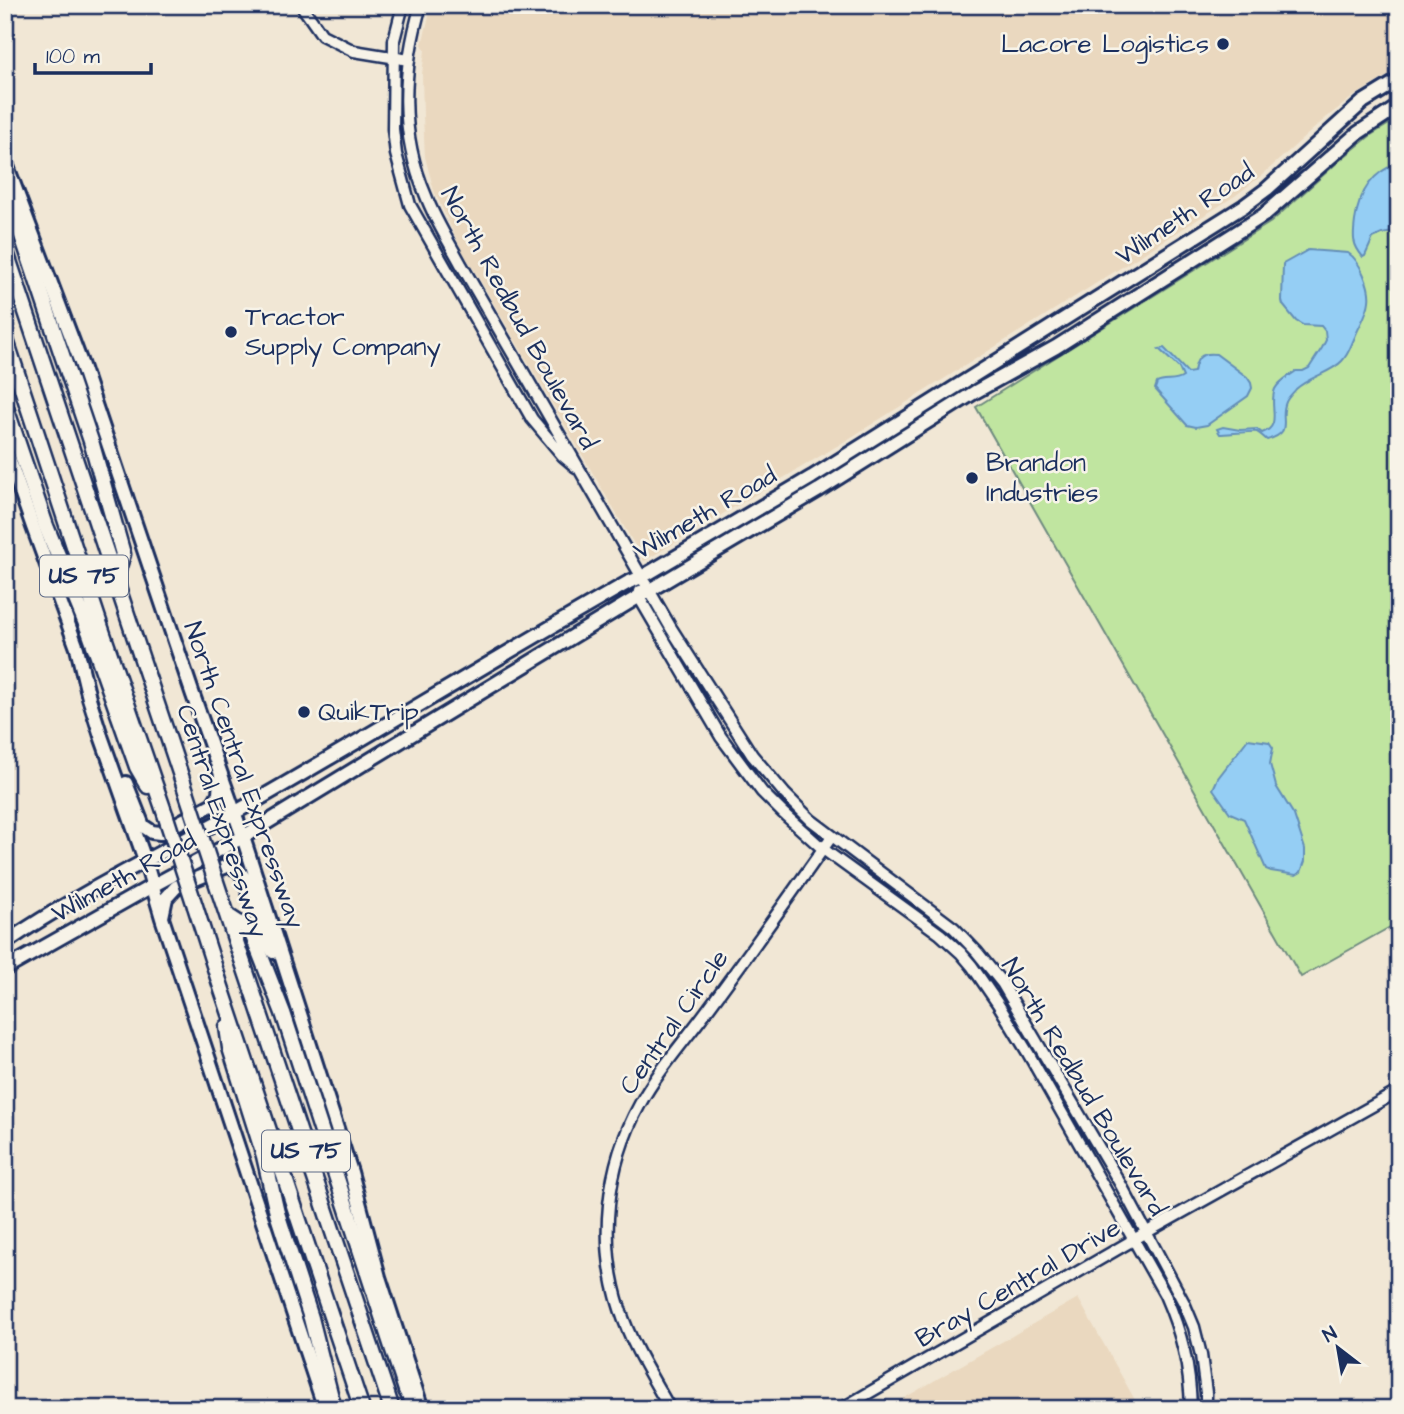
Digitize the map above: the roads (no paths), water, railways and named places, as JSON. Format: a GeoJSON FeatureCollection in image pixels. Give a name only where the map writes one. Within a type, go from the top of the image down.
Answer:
{"type":"FeatureCollection","features":[{"type":"Feature","properties":{"kind":"highway"},"geometry":{"type":"LineString","coordinates":[[5,179],[91,441],[123,554],[115,579]]}},
{"type":"Feature","properties":{"kind":"highway","name":"Central Expressway"},"geometry":{"type":"LineString","coordinates":[[5,249],[392,1409]]}},
{"type":"Feature","properties":{"kind":"highway","name":"Central Expressway"},"geometry":{"type":"LineString","coordinates":[[5,337],[362,1409]]}},
{"type":"Feature","properties":{"kind":"highway"},"geometry":{"type":"LineString","coordinates":[[5,405],[46,526],[89,631],[137,767],[165,814]]}},
{"type":"Feature","properties":{"kind":"highway"},"geometry":{"type":"LineString","coordinates":[[228,916],[251,931],[283,1013],[406,1390],[416,1409]]}},
{"type":"Feature","properties":{"kind":"highway"},"geometry":{"type":"LineString","coordinates":[[221,987],[230,1048],[264,1156],[277,1213],[311,1318],[334,1409]]}},
{"type":"Feature","properties":{"kind":"main road","name":"Wilmeth Road"},"geometry":{"type":"LineString","coordinates":[[5,943],[35,923],[234,813],[486,664],[642,577],[812,477],[1257,197],[1363,102],[1399,80]]}},
{"type":"Feature","properties":{"kind":"main road","name":"Wilmeth Road"},"geometry":{"type":"LineString","coordinates":[[5,969],[243,837],[1056,347],[1264,215],[1358,133],[1399,106]]}},
{"type":"Feature","properties":{"kind":"main road","name":"North Central Expressway"},"geometry":{"type":"LineString","coordinates":[[5,161],[81,363],[243,837],[347,1161],[379,1277],[422,1409]]}},
{"type":"Feature","properties":{"kind":"main road"},"geometry":{"type":"LineString","coordinates":[[938,398],[946,411]]}},
{"type":"Feature","properties":{"kind":"main road"},"geometry":{"type":"LineString","coordinates":[[5,447],[77,648],[101,736],[145,860],[325,1409]]}},
{"type":"Feature","properties":{"kind":"main road"},"geometry":{"type":"LineString","coordinates":[[486,664],[496,683]]}},
{"type":"Feature","properties":{"kind":"main road"},"geometry":{"type":"LineString","coordinates":[[101,736],[123,774],[143,826],[152,832],[160,833],[214,804],[219,794],[220,774]]}},
{"type":"Feature","properties":{"kind":"main road"},"geometry":{"type":"LineString","coordinates":[[291,807],[311,789],[365,755],[366,744],[363,737]]}},
{"type":"Feature","properties":{"kind":"main road"},"geometry":{"type":"LineString","coordinates":[[162,918],[166,898],[176,887],[227,866],[240,870],[263,933],[289,984]]}},
{"type":"Feature","properties":{"kind":"street"},"geometry":{"type":"LineString","coordinates":[[301,5],[322,35],[354,51],[409,60]]}},
{"type":"Feature","properties":{"kind":"street","name":"North Redbud Boulevard"},"geometry":{"type":"LineString","coordinates":[[403,5],[393,58],[393,129],[396,154],[410,205],[532,419],[562,456],[582,472]]}},
{"type":"Feature","properties":{"kind":"street","name":"North Redbud Boulevard"},"geometry":{"type":"LineString","coordinates":[[421,5],[405,82],[406,122],[427,199],[461,264],[642,577]]}},
{"type":"Feature","properties":{"kind":"street"},"geometry":{"type":"LineString","coordinates":[[642,577],[644,594]]}},
{"type":"Feature","properties":{"kind":"street","name":"North Redbud Boulevard"},"geometry":{"type":"LineString","coordinates":[[644,594],[678,639],[751,755],[785,794],[832,836],[946,922],[977,952],[1008,993],[1147,1233],[1184,1303],[1194,1327],[1203,1368],[1206,1409]]}},
{"type":"Feature","properties":{"kind":"street","name":"North Redbud Boulevard"},"geometry":{"type":"LineString","coordinates":[[644,594],[730,751],[762,792],[823,849],[951,944],[967,960],[998,1004],[1165,1295],[1177,1321],[1189,1371],[1191,1409]]}},
{"type":"Feature","properties":{"kind":"street","name":"Central Circle"},"geometry":{"type":"LineString","coordinates":[[670,1409],[635,1345],[616,1296],[609,1262],[608,1237],[609,1199],[616,1166],[627,1132],[654,1082],[832,836]]}},
{"type":"Feature","properties":{"kind":"street"},"geometry":{"type":"LineString","coordinates":[[967,960],[977,952]]}},
{"type":"Feature","properties":{"kind":"street","name":"Bray Central Drive"},"geometry":{"type":"LineString","coordinates":[[841,1409],[1399,1091]]}},
{"type":"Feature","properties":{"kind":"street"},"geometry":{"type":"LineString","coordinates":[[1059,1107],[1071,1100]]}},
{"type":"Feature","properties":{"kind":"water"},"geometry":{"type":"Polygon","coordinates":[[[1399,163],[1399,231],[1373,238],[1363,257],[1355,244],[1354,236],[1363,193],[1381,172],[1399,163]]]}},
{"type":"Feature","properties":{"kind":"water"},"geometry":{"type":"Polygon","coordinates":[[[1308,250],[1348,253],[1364,275],[1369,295],[1368,306],[1350,349],[1332,369],[1308,381],[1289,397],[1284,408],[1283,429],[1276,437],[1267,440],[1255,432],[1220,434],[1217,429],[1223,427],[1257,429],[1262,433],[1268,430],[1272,426],[1275,389],[1296,371],[1309,368],[1326,340],[1321,326],[1303,325],[1296,321],[1282,301],[1283,264],[1308,250]]]}},
{"type":"Feature","properties":{"kind":"water"},"geometry":{"type":"Polygon","coordinates":[[[1164,348],[1188,373],[1194,372],[1200,357],[1216,354],[1247,377],[1252,388],[1248,396],[1207,425],[1187,425],[1155,389],[1157,383],[1183,377],[1179,368],[1159,349],[1164,348]]]}},
{"type":"Feature","properties":{"kind":"water"},"geometry":{"type":"Polygon","coordinates":[[[1248,739],[1269,742],[1273,748],[1270,764],[1276,786],[1294,815],[1305,849],[1305,861],[1301,872],[1296,875],[1266,869],[1244,819],[1230,813],[1213,789],[1218,778],[1248,739]]]}},
{"type":"Feature","properties":{"kind":"place","name":"Lacore Logistics"},"geometry":{"type":"Point","coordinates":[1223,44]}},
{"type":"Feature","properties":{"kind":"place","name":"Tractor Supply Company"},"geometry":{"type":"Point","coordinates":[231,332]}},
{"type":"Feature","properties":{"kind":"place","name":"Brandon Industries"},"geometry":{"type":"Point","coordinates":[972,478]}},
{"type":"Feature","properties":{"kind":"place","name":"QuikTrip"},"geometry":{"type":"Point","coordinates":[304,712]}}]}
